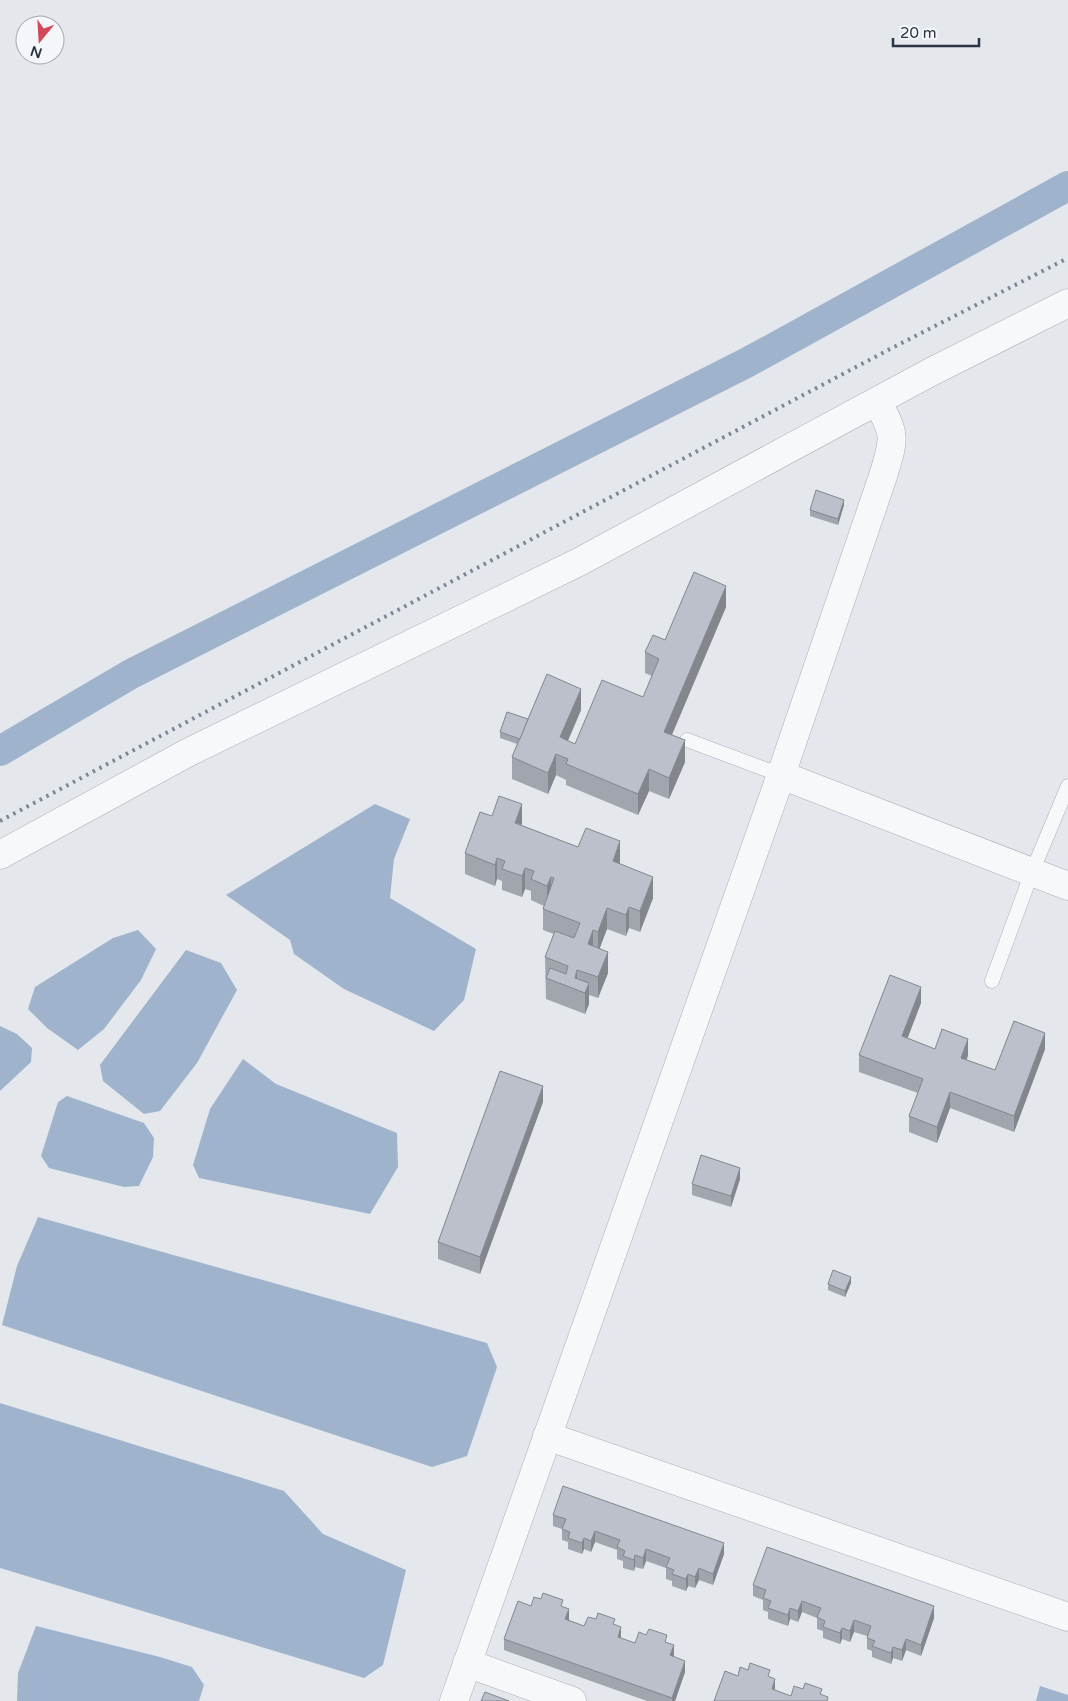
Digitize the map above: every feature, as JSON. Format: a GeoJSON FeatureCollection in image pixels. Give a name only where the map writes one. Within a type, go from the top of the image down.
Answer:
{"type":"FeatureCollection","features":[{"type":"Feature","properties":{"kind":"street"},"geometry":{"type":"LineString","coordinates":[[0,855],[189,752],[579,562],[929,373],[1068,303]]}},
{"type":"Feature","properties":{"kind":"street"},"geometry":{"type":"LineString","coordinates":[[454,1701],[781,775],[889,455],[893,440],[890,425],[877,402]]}},
{"type":"Feature","properties":{"kind":"street"},"geometry":{"type":"LineString","coordinates":[[781,775],[1068,886]]}},
{"type":"Feature","properties":{"kind":"street"},"geometry":{"type":"LineString","coordinates":[[547,1436],[1068,1617]]}},
{"type":"Feature","properties":{"kind":"street"},"geometry":{"type":"LineString","coordinates":[[467,1663],[572,1701]]}},
{"type":"Feature","properties":{"kind":"lane"},"geometry":{"type":"LineString","coordinates":[[687,740],[781,775]]}},
{"type":"Feature","properties":{"kind":"lane"},"geometry":{"type":"LineString","coordinates":[[992,980],[1032,872],[1068,786]]}},
{"type":"Feature","properties":{"kind":"water"},"geometry":{"type":"Polygon","coordinates":[[[375,804],[410,819],[394,859],[390,898],[476,949],[464,1000],[434,1031],[344,989],[294,954],[290,940],[226,895],[375,804]]]}},
{"type":"Feature","properties":{"kind":"water"},"geometry":{"type":"Polygon","coordinates":[[[138,930],[156,949],[141,980],[104,1029],[78,1050],[47,1028],[28,1009],[35,987],[113,938],[138,930]]]}},
{"type":"Feature","properties":{"kind":"water"},"geometry":{"type":"Polygon","coordinates":[[[186,950],[221,963],[237,990],[197,1063],[160,1111],[144,1114],[103,1081],[100,1065],[186,950]]]}},
{"type":"Feature","properties":{"kind":"water"},"geometry":{"type":"Polygon","coordinates":[[[0,1026],[17,1034],[32,1048],[31,1062],[0,1091],[0,1026]]]}},
{"type":"Feature","properties":{"kind":"water"},"geometry":{"type":"Polygon","coordinates":[[[243,1059],[276,1084],[397,1133],[398,1167],[370,1214],[199,1178],[193,1165],[210,1109],[243,1059]]]}},
{"type":"Feature","properties":{"kind":"water"},"geometry":{"type":"Polygon","coordinates":[[[67,1096],[144,1123],[154,1138],[153,1157],[139,1186],[124,1187],[49,1168],[41,1156],[58,1102],[67,1096]]]}},
{"type":"Feature","properties":{"kind":"water"},"geometry":{"type":"Polygon","coordinates":[[[38,1217],[487,1343],[497,1367],[467,1456],[432,1467],[2,1325],[17,1266],[38,1217]]]}},
{"type":"Feature","properties":{"kind":"water"},"geometry":{"type":"Polygon","coordinates":[[[0,1403],[284,1491],[323,1534],[406,1570],[383,1665],[364,1678],[0,1568],[0,1403]]]}},
{"type":"Feature","properties":{"kind":"water"},"geometry":{"type":"Polygon","coordinates":[[[36,1626],[160,1657],[192,1667],[204,1685],[199,1701],[17,1701],[18,1673],[36,1626]]]}},
{"type":"Feature","properties":{"kind":"water"},"geometry":{"type":"Polygon","coordinates":[[[1040,1686],[1068,1695],[1068,1701],[1036,1701],[1040,1686]]]}},
{"type":"Feature","properties":{"kind":"building"},"geometry":{"type":"Polygon","coordinates":[[[816,490],[844,500],[838,519],[810,510],[816,490]]]}},
{"type":"Feature","properties":{"kind":"building"},"geometry":{"type":"Polygon","coordinates":[[[694,572],[726,586],[664,732],[685,740],[669,778],[649,769],[638,794],[566,764],[568,759],[556,754],[548,773],[512,757],[547,674],[581,689],[560,737],[575,744],[602,680],[643,697],[659,659],[645,652],[653,635],[665,640],[694,572]]]}},
{"type":"Feature","properties":{"kind":"building"},"geometry":{"type":"Polygon","coordinates":[[[507,712],[528,719],[520,739],[500,732],[507,712]]]}},
{"type":"Feature","properties":{"kind":"building"},"geometry":{"type":"Polygon","coordinates":[[[499,796],[522,804],[515,823],[578,847],[586,828],[620,841],[613,861],[653,877],[640,911],[629,907],[626,915],[607,908],[598,932],[593,930],[588,944],[608,952],[598,977],[577,970],[575,978],[589,983],[585,993],[546,978],[550,968],[566,974],[568,966],[545,957],[555,931],[574,938],[580,923],[543,909],[554,878],[551,877],[547,886],[531,879],[534,871],[525,868],[522,876],[502,869],[505,861],[497,858],[495,865],[465,853],[480,812],[492,816],[499,796]]]}},
{"type":"Feature","properties":{"kind":"building"},"geometry":{"type":"Polygon","coordinates":[[[890,975],[921,987],[902,1036],[935,1049],[942,1029],[968,1039],[961,1058],[995,1070],[1014,1021],[1045,1033],[1014,1116],[950,1092],[937,1127],[909,1116],[923,1079],[859,1055],[890,975]]]}},
{"type":"Feature","properties":{"kind":"building"},"geometry":{"type":"Polygon","coordinates":[[[500,1071],[543,1086],[480,1257],[438,1242],[500,1071]]]}},
{"type":"Feature","properties":{"kind":"building"},"geometry":{"type":"Polygon","coordinates":[[[701,1155],[740,1168],[731,1196],[692,1184],[701,1155]]]}},
{"type":"Feature","properties":{"kind":"building"},"geometry":{"type":"Polygon","coordinates":[[[833,1270],[851,1277],[845,1291],[828,1284],[833,1270]]]}},
{"type":"Feature","properties":{"kind":"building"},"geometry":{"type":"Polygon","coordinates":[[[563,1486],[724,1543],[713,1574],[699,1568],[695,1577],[688,1574],[686,1579],[672,1574],[674,1570],[666,1567],[670,1558],[646,1549],[643,1558],[635,1555],[634,1560],[623,1556],[625,1551],[617,1547],[620,1540],[595,1531],[591,1541],[584,1538],[582,1543],[568,1538],[570,1532],[562,1529],[566,1519],[553,1515],[563,1486]]]}},
{"type":"Feature","properties":{"kind":"building"},"geometry":{"type":"Polygon","coordinates":[[[767,1547],[934,1606],[921,1645],[906,1639],[902,1650],[893,1647],[891,1653],[872,1646],[875,1641],[867,1638],[871,1626],[854,1620],[850,1631],[842,1628],[840,1633],[823,1627],[825,1621],[817,1617],[821,1608],[802,1601],[798,1611],[790,1608],[788,1615],[768,1608],[771,1601],[763,1598],[766,1590],[753,1585],[767,1547]]]}},
{"type":"Feature","properties":{"kind":"building"},"geometry":{"type":"Polygon","coordinates":[[[543,1593],[563,1600],[561,1606],[569,1609],[565,1619],[584,1626],[588,1617],[596,1619],[598,1613],[615,1619],[613,1624],[621,1627],[618,1637],[635,1643],[639,1632],[646,1635],[649,1629],[667,1635],[665,1642],[674,1645],[670,1655],[685,1661],[672,1698],[504,1639],[518,1601],[531,1606],[534,1597],[541,1599],[543,1593]]]}},
{"type":"Feature","properties":{"kind":"building"},"geometry":{"type":"Polygon","coordinates":[[[750,1663],[770,1670],[768,1676],[775,1679],[772,1689],[791,1696],[794,1686],[803,1689],[805,1683],[822,1689],[820,1694],[828,1697],[827,1701],[714,1701],[725,1671],[738,1676],[740,1667],[748,1670],[750,1663]]]}},
{"type":"Feature","properties":{"kind":"building"},"geometry":{"type":"Polygon","coordinates":[[[485,1692],[509,1701],[481,1701],[485,1692]]]}},
{"type":"Feature","properties":{"kind":"waterway"},"geometry":{"type":"LineString","coordinates":[[0,751],[131,674],[748,362],[1068,186]]}},
{"type":"Feature","properties":{"kind":"railway"},"geometry":{"type":"LineString","coordinates":[[0,821],[890,349],[1068,258]]}}]}
